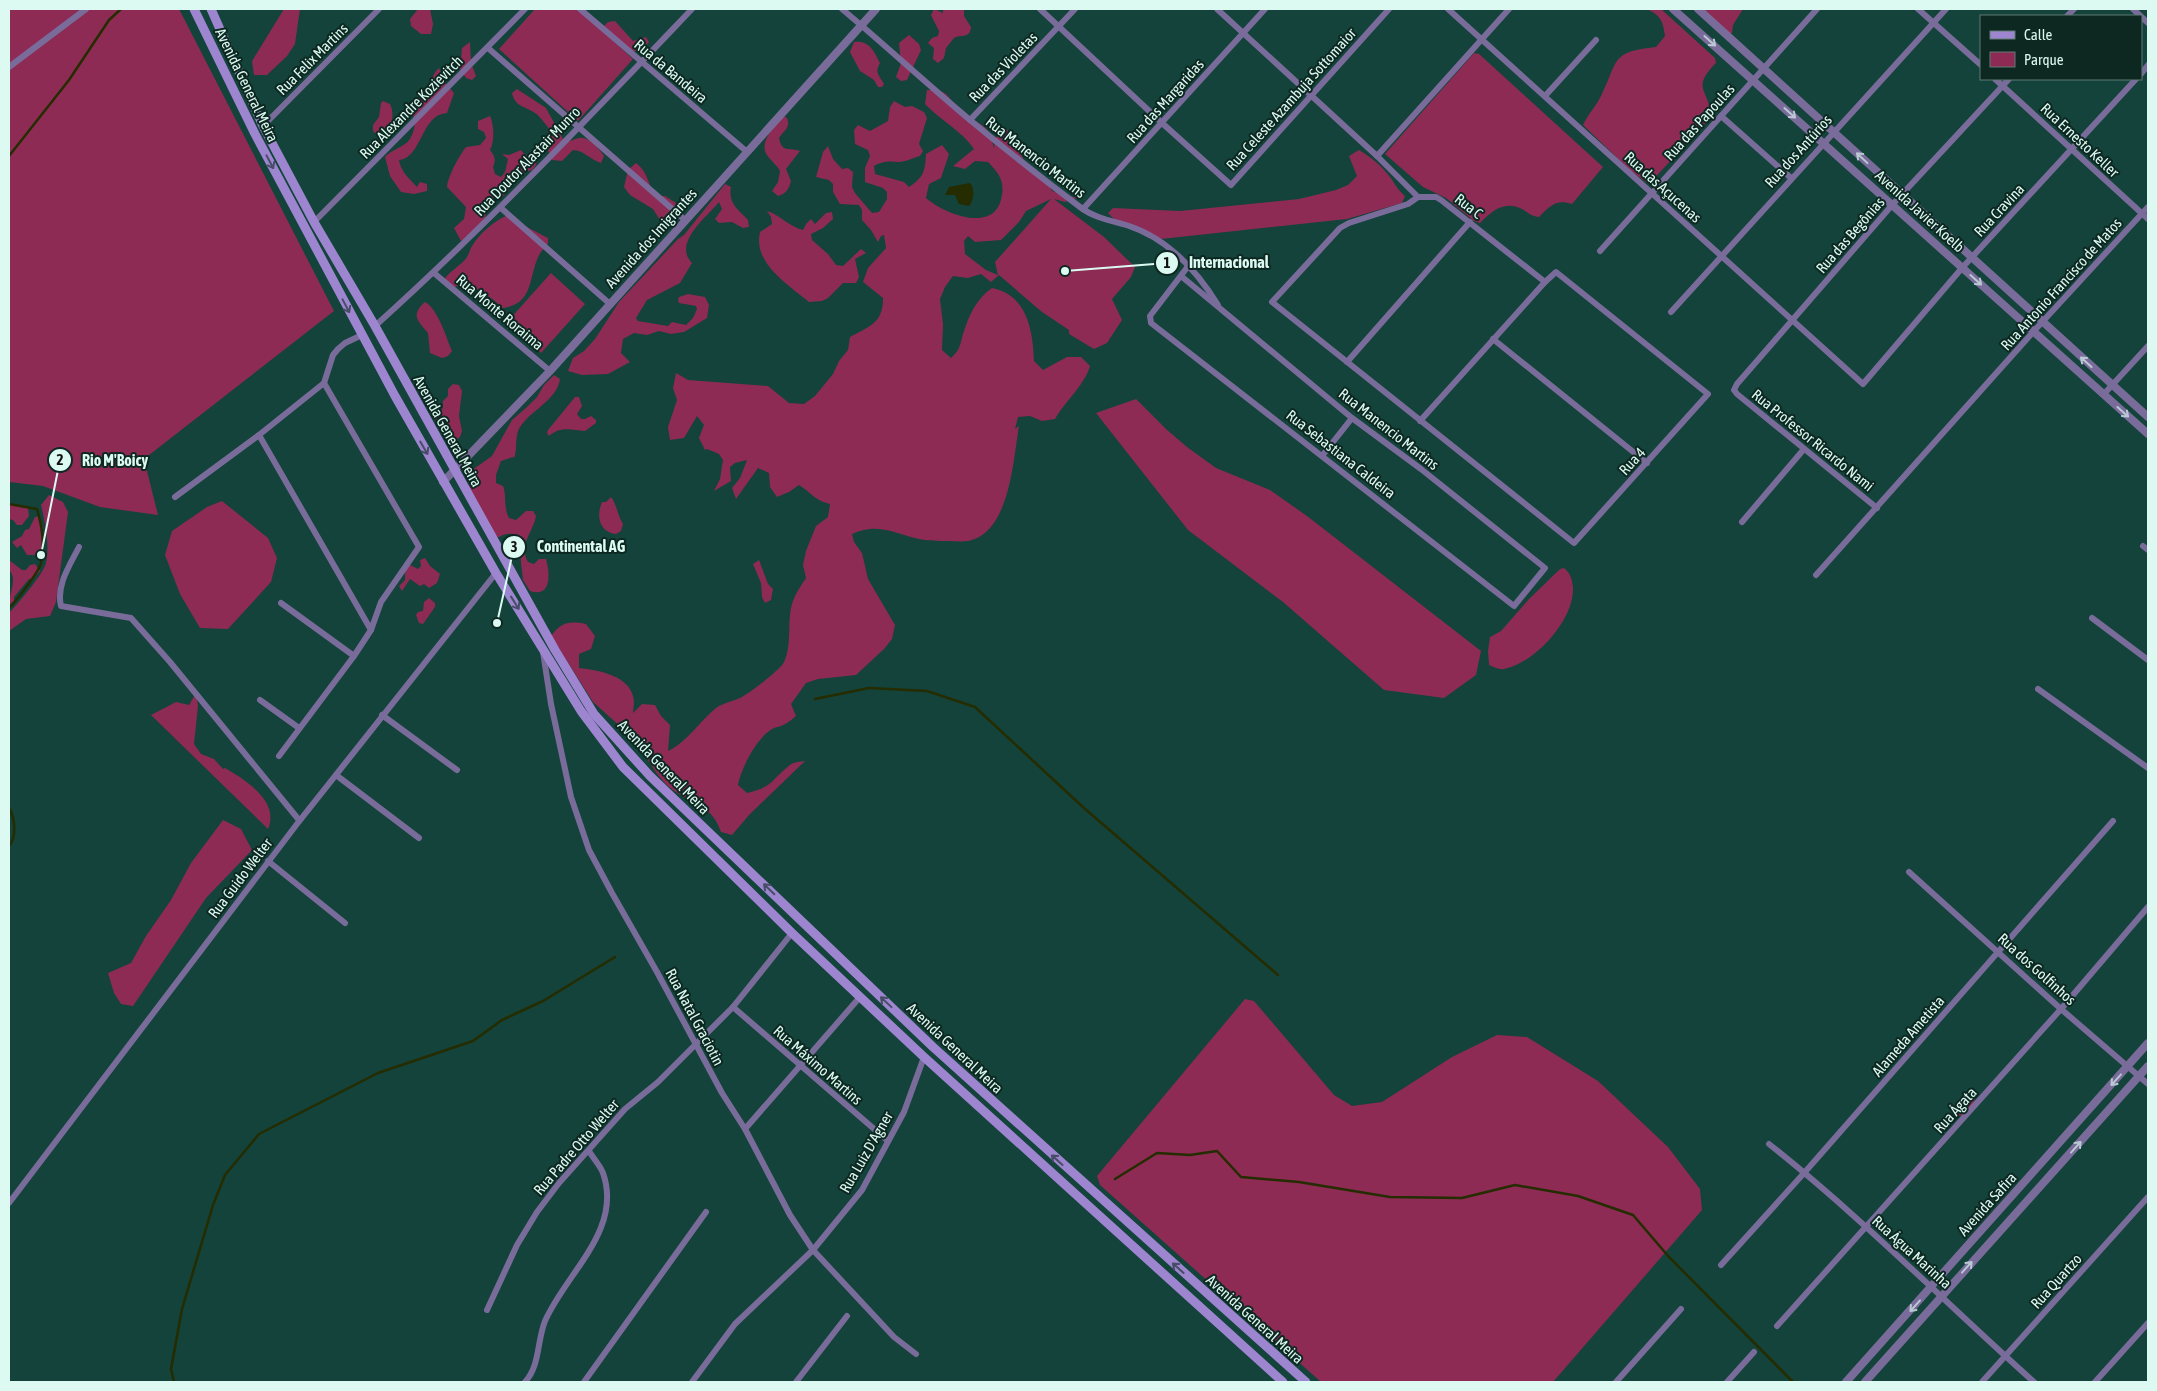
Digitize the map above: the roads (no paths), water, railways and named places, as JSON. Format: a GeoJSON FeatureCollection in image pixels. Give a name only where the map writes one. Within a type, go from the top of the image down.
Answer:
{"type":"FeatureCollection","features":[{"type":"Feature","properties":{"kind":"main road","name":"Avenida General Meira"},"geometry":{"type":"LineString","coordinates":[[194,9],[255,134],[443,482],[496,573],[582,711],[623,767],[792,933],[924,1057],[1283,1382]]}},
{"type":"Feature","properties":{"kind":"main road","name":"Avenida General Meira"},"geometry":{"type":"LineString","coordinates":[[211,9],[263,126],[314,222],[375,326],[555,650],[594,714],[650,776],[933,1047],[1306,1382]]}},
{"type":"Feature","properties":{"kind":"main road"},"geometry":{"type":"LineString","coordinates":[[362,335],[375,326]]}},
{"type":"Feature","properties":{"kind":"main road"},"geometry":{"type":"LineString","coordinates":[[496,573],[508,566]]}},
{"type":"Feature","properties":{"kind":"main road"},"geometry":{"type":"LineString","coordinates":[[792,933],[803,922]]}},
{"type":"Feature","properties":{"kind":"main road"},"geometry":{"type":"LineString","coordinates":[[924,1057],[933,1047]]}},
{"type":"Feature","properties":{"kind":"street"},"geometry":{"type":"LineString","coordinates":[[9,67],[86,9]]}},
{"type":"Feature","properties":{"kind":"street","name":"Rua Felix Martins"},"geometry":{"type":"LineString","coordinates":[[263,126],[379,9]]}},
{"type":"Feature","properties":{"kind":"street","name":"Rua Alexandre Kozievitch"},"geometry":{"type":"LineString","coordinates":[[314,222],[525,9]]}},
{"type":"Feature","properties":{"kind":"street","name":"Rua da Bandeira"},"geometry":{"type":"LineString","coordinates":[[580,9],[746,151]]}},
{"type":"Feature","properties":{"kind":"street","name":"Rua Doutor Alastair Munro"},"geometry":{"type":"LineString","coordinates":[[375,326],[434,273],[501,208],[692,9]]}},
{"type":"Feature","properties":{"kind":"street","name":"Rua Manencio Martins"},"geometry":{"type":"LineString","coordinates":[[842,9],[970,120],[1083,209],[1107,221],[1151,235],[1189,265],[1204,281],[1220,309]]}},
{"type":"Feature","properties":{"kind":"street","name":"Avenida dos Imigrantes"},"geometry":{"type":"LineString","coordinates":[[443,482],[550,370],[876,9]]}},
{"type":"Feature","properties":{"kind":"street"},"geometry":{"type":"LineString","coordinates":[[1040,9],[1162,123]]}},
{"type":"Feature","properties":{"kind":"street","name":"Rua das Violetas"},"geometry":{"type":"LineString","coordinates":[[970,120],[1075,9]]}},
{"type":"Feature","properties":{"kind":"street"},"geometry":{"type":"LineString","coordinates":[[1217,9],[1378,156],[1418,197],[1408,204],[1349,223],[1340,228],[1272,302],[1420,421],[1545,282]]}},
{"type":"Feature","properties":{"kind":"street","name":"Rua das Margaridas"},"geometry":{"type":"LineString","coordinates":[[1083,209],[1265,9]]}},
{"type":"Feature","properties":{"kind":"street","name":"Rua Celeste Azambuja Sottomaior"},"geometry":{"type":"LineString","coordinates":[[1162,123],[1231,184],[1389,9]]}},
{"type":"Feature","properties":{"kind":"street","name":"Rua das Açucenas"},"geometry":{"type":"LineString","coordinates":[[1448,9],[1863,384]]}},
{"type":"Feature","properties":{"kind":"street"},"geometry":{"type":"LineString","coordinates":[[1378,156],[1509,9]]}},
{"type":"Feature","properties":{"kind":"street","name":"Avenida Javier Koelb"},"geometry":{"type":"LineString","coordinates":[[1673,9],[2148,434]]}},
{"type":"Feature","properties":{"kind":"street","name":"Avenida Javier Koelb"},"geometry":{"type":"LineString","coordinates":[[1698,9],[2148,418]]}},
{"type":"Feature","properties":{"kind":"street","name":"Rua das Papoulas"},"geometry":{"type":"LineString","coordinates":[[1600,252],[1817,9]]}},
{"type":"Feature","properties":{"kind":"street"},"geometry":{"type":"LineString","coordinates":[[1918,9],[1980,64]]}},
{"type":"Feature","properties":{"kind":"street","name":"Rua dos Antúrios"},"geometry":{"type":"LineString","coordinates":[[1670,312],[1946,9]]}},
{"type":"Feature","properties":{"kind":"street"},"geometry":{"type":"LineString","coordinates":[[1545,96],[1596,40]]}},
{"type":"Feature","properties":{"kind":"street"},"geometry":{"type":"LineString","coordinates":[[488,48],[685,220]]}},
{"type":"Feature","properties":{"kind":"street","name":"Rua Ernesto Keller"},"geometry":{"type":"LineString","coordinates":[[1997,80],[2148,219]]}},
{"type":"Feature","properties":{"kind":"street","name":"Rua das Begônias"},"geometry":{"type":"LineString","coordinates":[[1734,390],[1737,384],[1893,204],[2009,80]]}},
{"type":"Feature","properties":{"kind":"street","name":"Rua Cravina"},"geometry":{"type":"LineString","coordinates":[[1863,384],[1962,268],[2135,80]]}},
{"type":"Feature","properties":{"kind":"street"},"geometry":{"type":"LineString","coordinates":[[1721,116],[1791,178]]}},
{"type":"Feature","properties":{"kind":"street","name":"Rua C"},"geometry":{"type":"LineString","coordinates":[[1418,197],[1436,197],[1441,200],[1545,282]]}},
{"type":"Feature","properties":{"kind":"street","name":"Rua Antonio Francisco de Matos"},"geometry":{"type":"LineString","coordinates":[[1816,575],[2042,322],[2148,207]]}},
{"type":"Feature","properties":{"kind":"street"},"geometry":{"type":"LineString","coordinates":[[501,208],[610,304]]}},
{"type":"Feature","properties":{"kind":"street"},"geometry":{"type":"LineString","coordinates":[[1347,362],[1470,222]]}},
{"type":"Feature","properties":{"kind":"street"},"geometry":{"type":"LineString","coordinates":[[1181,276],[1189,265]]}},
{"type":"Feature","properties":{"kind":"street","name":"Rua Monte Roraima"},"geometry":{"type":"LineString","coordinates":[[434,273],[550,370]]}},
{"type":"Feature","properties":{"kind":"street","name":"Rua 4"},"geometry":{"type":"LineString","coordinates":[[1420,421],[1574,543],[1708,394],[1559,273],[1553,273],[1545,282]]}},
{"type":"Feature","properties":{"kind":"street","name":"Rua Manencio Martins"},"geometry":{"type":"LineString","coordinates":[[1181,276],[1352,418],[1421,469],[1544,568],[1514,606]]}},
{"type":"Feature","properties":{"kind":"street","name":"Rua Sebastiana Caldeira"},"geometry":{"type":"LineString","coordinates":[[1181,276],[1150,316],[1152,323],[1514,606]]}},
{"type":"Feature","properties":{"kind":"street"},"geometry":{"type":"LineString","coordinates":[[175,497],[259,435],[324,383],[333,355],[338,348],[362,335]]}},
{"type":"Feature","properties":{"kind":"street"},"geometry":{"type":"LineString","coordinates":[[1493,339],[1647,463]]}},
{"type":"Feature","properties":{"kind":"street"},"geometry":{"type":"LineString","coordinates":[[2104,394],[2148,346]]}},
{"type":"Feature","properties":{"kind":"street"},"geometry":{"type":"LineString","coordinates":[[279,756],[354,656],[371,630],[381,602],[420,547],[324,383]]}},
{"type":"Feature","properties":{"kind":"street","name":"Rua Professor Ricardo Nami"},"geometry":{"type":"LineString","coordinates":[[1734,390],[1877,508]]}},
{"type":"Feature","properties":{"kind":"street"},"geometry":{"type":"LineString","coordinates":[[1322,456],[1352,418]]}},
{"type":"Feature","properties":{"kind":"street"},"geometry":{"type":"LineString","coordinates":[[259,435],[371,630]]}},
{"type":"Feature","properties":{"kind":"street"},"geometry":{"type":"LineString","coordinates":[[1742,522],[1804,449]]}},
{"type":"Feature","properties":{"kind":"street"},"geometry":{"type":"LineString","coordinates":[[79,547],[62,582],[61,606],[131,618],[170,662],[300,820]]}},
{"type":"Feature","properties":{"kind":"street","name":"Rua Guido Welter"},"geometry":{"type":"LineString","coordinates":[[9,1204],[268,861],[496,573]]}},
{"type":"Feature","properties":{"kind":"street"},"geometry":{"type":"LineString","coordinates":[[281,602],[354,656]]}},
{"type":"Feature","properties":{"kind":"street"},"geometry":{"type":"LineString","coordinates":[[2092,618],[2148,660]]}},
{"type":"Feature","properties":{"kind":"street","name":"Rua Natal Graciotin"},"geometry":{"type":"LineString","coordinates":[[541,645],[551,704],[571,797],[589,850],[696,1046],[745,1128],[790,1214],[813,1250],[894,1337],[916,1354]]}},
{"type":"Feature","properties":{"kind":"street"},"geometry":{"type":"LineString","coordinates":[[2038,688],[2148,768]]}},
{"type":"Feature","properties":{"kind":"street"},"geometry":{"type":"LineString","coordinates":[[260,700],[300,728]]}},
{"type":"Feature","properties":{"kind":"street"},"geometry":{"type":"LineString","coordinates":[[382,715],[457,770]]}},
{"type":"Feature","properties":{"kind":"street"},"geometry":{"type":"LineString","coordinates":[[336,775],[419,838]]}},
{"type":"Feature","properties":{"kind":"street","name":"Alameda Ametista"},"geometry":{"type":"LineString","coordinates":[[1721,1265],[2112,822]]}},
{"type":"Feature","properties":{"kind":"street"},"geometry":{"type":"LineString","coordinates":[[268,861],[345,923]]}},
{"type":"Feature","properties":{"kind":"street","name":"Rua dos Golfinhos"},"geometry":{"type":"LineString","coordinates":[[1909,872],[2061,1009],[2148,1084]]}},
{"type":"Feature","properties":{"kind":"street","name":"Rua Ágata"},"geometry":{"type":"LineString","coordinates":[[1777,1326],[2061,1009],[2148,907]]}},
{"type":"Feature","properties":{"kind":"street","name":"Rua Padre Otto Welter"},"geometry":{"type":"LineString","coordinates":[[487,1310],[517,1245],[537,1212],[624,1109],[658,1082],[733,1007],[792,933]]}},
{"type":"Feature","properties":{"kind":"street"},"geometry":{"type":"LineString","coordinates":[[745,1128],[860,997]]}},
{"type":"Feature","properties":{"kind":"street","name":"Rua Máximo Martins"},"geometry":{"type":"LineString","coordinates":[[733,1007],[888,1141]]}},
{"type":"Feature","properties":{"kind":"street","name":"Avenida Safira"},"geometry":{"type":"LineString","coordinates":[[1846,1382],[2148,1043]]}},
{"type":"Feature","properties":{"kind":"street","name":"Rua Luiz D'Agner"},"geometry":{"type":"LineString","coordinates":[[692,1382],[734,1324],[813,1250],[862,1190],[904,1112],[924,1057]]}},
{"type":"Feature","properties":{"kind":"street","name":"Avenida Safira"},"geometry":{"type":"LineString","coordinates":[[1865,1382],[2148,1066]]}},
{"type":"Feature","properties":{"kind":"street","name":"Rua Água Marinha"},"geometry":{"type":"LineString","coordinates":[[1769,1144],[1805,1172],[1867,1227],[2034,1382]]}},
{"type":"Feature","properties":{"kind":"street"},"geometry":{"type":"LineString","coordinates":[[525,1382],[533,1370],[546,1321],[602,1228],[606,1203],[604,1175],[589,1150]]}},
{"type":"Feature","properties":{"kind":"street","name":"Rua Quartzo"},"geometry":{"type":"LineString","coordinates":[[1982,1382],[2148,1197]]}},
{"type":"Feature","properties":{"kind":"street"},"geometry":{"type":"LineString","coordinates":[[586,1381],[706,1212]]}},
{"type":"Feature","properties":{"kind":"street"},"geometry":{"type":"LineString","coordinates":[[1616,1382],[1681,1309]]}},
{"type":"Feature","properties":{"kind":"street"},"geometry":{"type":"LineString","coordinates":[[796,1382],[847,1316]]}},
{"type":"Feature","properties":{"kind":"street"},"geometry":{"type":"LineString","coordinates":[[2095,1382],[2148,1323]]}},
{"type":"Feature","properties":{"kind":"street"},"geometry":{"type":"LineString","coordinates":[[1728,1382],[1754,1352]]}},
{"type":"Feature","properties":{"kind":"waterway"},"geometry":{"type":"LineString","coordinates":[[9,156],[69,80],[109,20],[121,9]]}},
{"type":"Feature","properties":{"kind":"waterway"},"geometry":{"type":"LineString","coordinates":[[9,504],[37,509],[43,542],[41,563],[36,573],[9,608]]}},
{"type":"Feature","properties":{"kind":"waterway"},"geometry":{"type":"LineString","coordinates":[[815,699],[869,688],[927,691],[975,707],[1084,808],[1278,975]]}},
{"type":"Feature","properties":{"kind":"waterway"},"geometry":{"type":"LineString","coordinates":[[9,808],[13,817],[14,827],[12,842],[9,846]]}},
{"type":"Feature","properties":{"kind":"waterway"},"geometry":{"type":"LineString","coordinates":[[174,1382],[171,1369],[182,1309],[213,1205],[225,1175],[259,1134],[378,1073],[473,1041],[502,1020],[543,1001],[615,957]]}},
{"type":"Feature","properties":{"kind":"waterway"},"geometry":{"type":"LineString","coordinates":[[1115,1179],[1157,1153],[1190,1155],[1217,1151],[1241,1177],[1299,1182],[1390,1197],[1462,1198],[1515,1185],[1578,1196],[1633,1215],[1669,1257],[1793,1382]]}},
{"type":"Feature","properties":{"kind":"place","name":"Internacional"},"geometry":{"type":"Point","coordinates":[1065,271]}},
{"type":"Feature","properties":{"kind":"place","name":"Rio M'Boicy"},"geometry":{"type":"Point","coordinates":[41,555]}},
{"type":"Feature","properties":{"kind":"place","name":"Continental AG"},"geometry":{"type":"Point","coordinates":[497,623]}}]}
